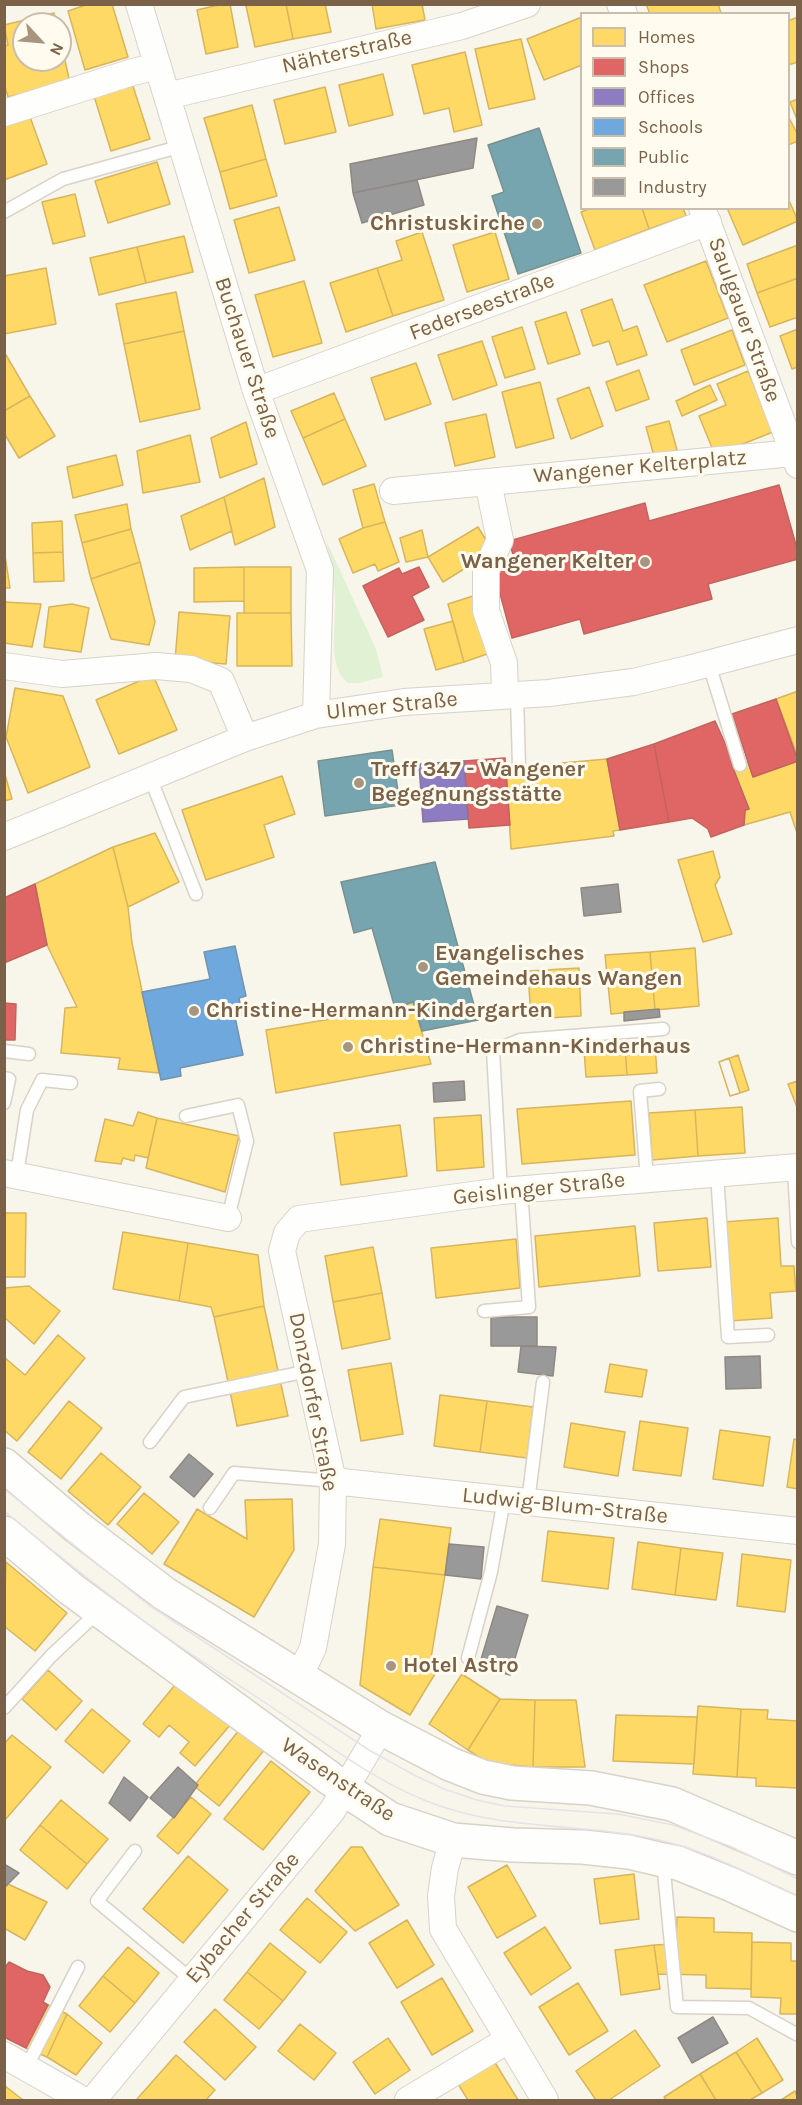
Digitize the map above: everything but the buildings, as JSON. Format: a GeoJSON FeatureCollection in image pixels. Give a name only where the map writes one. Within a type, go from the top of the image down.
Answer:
{"type":"FeatureCollection","features":[{"type":"Feature","properties":{"kind":"street","name":"Buchauer Straße"},"geometry":{"type":"LineString","coordinates":[[139,4],[256,391],[320,570],[316,715]]}},
{"type":"Feature","properties":{"kind":"street","name":"Nähterstraße"},"geometry":{"type":"LineString","coordinates":[[167,96],[479,12],[527,4]]}},
{"type":"Feature","properties":{"kind":"street"},"geometry":{"type":"LineString","coordinates":[[4,113],[158,66]]}},
{"type":"Feature","properties":{"kind":"street","name":"Federseestraße"},"geometry":{"type":"LineString","coordinates":[[256,391],[705,215]]}},
{"type":"Feature","properties":{"kind":"street","name":"Saulgauer Straße"},"geometry":{"type":"LineString","coordinates":[[705,215],[795,459]]}},
{"type":"Feature","properties":{"kind":"street","name":"Wangener Kelterplatz"},"geometry":{"type":"LineString","coordinates":[[393,491],[795,459]]}},
{"type":"Feature","properties":{"kind":"street"},"geometry":{"type":"LineString","coordinates":[[488,482],[500,540],[486,570],[486,610],[504,663],[511,695]]}},
{"type":"Feature","properties":{"kind":"street","name":"Ulmer Straße"},"geometry":{"type":"LineString","coordinates":[[4,837],[245,738],[316,715],[404,702],[549,693],[633,682],[798,640]]}},
{"type":"Feature","properties":{"kind":"street"},"geometry":{"type":"LineString","coordinates":[[4,666],[63,674],[156,666],[191,669],[221,681],[245,738]]}},
{"type":"Feature","properties":{"kind":"street","name":"Geislinger Straße"},"geometry":{"type":"LineString","coordinates":[[287,1233],[299,1219],[511,1190],[796,1167]]}},
{"type":"Feature","properties":{"kind":"street"},"geometry":{"type":"LineString","coordinates":[[11,1174],[228,1218]]}},
{"type":"Feature","properties":{"kind":"street","name":"Donzdorfer Straße"},"geometry":{"type":"LineString","coordinates":[[287,1233],[282,1251],[333,1481],[330,1555],[313,1648],[299,1677]]}},
{"type":"Feature","properties":{"kind":"street"},"geometry":{"type":"LineString","coordinates":[[4,1465],[78,1528],[165,1594],[381,1728],[450,1764],[483,1777],[512,1783],[591,1788],[672,1804],[798,1858]]}},
{"type":"Feature","properties":{"kind":"street","name":"Ludwig-Blum-Straße"},"geometry":{"type":"LineString","coordinates":[[333,1481],[798,1531]]}},
{"type":"Feature","properties":{"kind":"street","name":"Wasenstraße"},"geometry":{"type":"LineString","coordinates":[[4,1533],[100,1610],[346,1790],[390,1819],[453,1840],[583,1847],[629,1852],[678,1863],[798,1915]]}},
{"type":"Feature","properties":{"kind":"street","name":"Eybacher Straße"},"geometry":{"type":"LineString","coordinates":[[93,2100],[332,1811],[381,1728]]}},
{"type":"Feature","properties":{"kind":"street"},"geometry":{"type":"LineString","coordinates":[[453,1840],[445,1868],[441,1896],[444,1929],[545,2100]]}},
{"type":"Feature","properties":{"kind":"street"},"geometry":{"type":"LineString","coordinates":[[408,2100],[508,2040]]}},
{"type":"Feature","properties":{"kind":"street"},"geometry":{"type":"LineString","coordinates":[[15,2062],[83,2100]]}},
{"type":"Feature","properties":{"kind":"lane"},"geometry":{"type":"LineString","coordinates":[[4,212],[63,179],[182,146]]}},
{"type":"Feature","properties":{"kind":"lane"},"geometry":{"type":"LineString","coordinates":[[709,664],[740,765]]}},
{"type":"Feature","properties":{"kind":"lane"},"geometry":{"type":"LineString","coordinates":[[511,695],[519,767]]}},
{"type":"Feature","properties":{"kind":"lane"},"geometry":{"type":"LineString","coordinates":[[150,777],[196,894]]}},
{"type":"Feature","properties":{"kind":"lane"},"geometry":{"type":"LineString","coordinates":[[484,1311],[529,1307],[493,1051],[520,1040],[663,1029]]}},
{"type":"Feature","properties":{"kind":"lane"},"geometry":{"type":"LineString","coordinates":[[4,1051],[29,1054]]}},
{"type":"Feature","properties":{"kind":"lane"},"geometry":{"type":"LineString","coordinates":[[4,1078],[9,1079],[4,1103]]}},
{"type":"Feature","properties":{"kind":"lane"},"geometry":{"type":"LineString","coordinates":[[11,1174],[27,1110],[42,1080],[71,1083]]}},
{"type":"Feature","properties":{"kind":"lane"},"geometry":{"type":"LineString","coordinates":[[647,1179],[640,1091],[659,1089]]}},
{"type":"Feature","properties":{"kind":"lane"},"geometry":{"type":"LineString","coordinates":[[186,1116],[238,1105],[247,1141],[228,1218]]}},
{"type":"Feature","properties":{"kind":"lane"},"geometry":{"type":"LineString","coordinates":[[796,1167],[798,1242]]}},
{"type":"Feature","properties":{"kind":"lane"},"geometry":{"type":"LineString","coordinates":[[717,1173],[728,1337],[768,1335]]}},
{"type":"Feature","properties":{"kind":"lane"},"geometry":{"type":"LineString","coordinates":[[150,1442],[184,1397],[308,1371]]}},
{"type":"Feature","properties":{"kind":"lane"},"geometry":{"type":"LineString","coordinates":[[468,1658],[491,1572],[516,1501],[543,1382]]}},
{"type":"Feature","properties":{"kind":"lane"},"geometry":{"type":"LineString","coordinates":[[210,1508],[234,1473],[333,1481]]}},
{"type":"Feature","properties":{"kind":"lane"},"geometry":{"type":"LineString","coordinates":[[4,1708],[51,1656],[100,1610]]}},
{"type":"Feature","properties":{"kind":"lane"},"geometry":{"type":"LineString","coordinates":[[135,1851],[97,1901],[192,1980]]}},
{"type":"Feature","properties":{"kind":"lane"},"geometry":{"type":"LineString","coordinates":[[663,1860],[677,2007],[749,2008],[798,2035]]}},
{"type":"Feature","properties":{"kind":"lane"},"geometry":{"type":"LineString","coordinates":[[15,2062],[78,1967]]}},
{"type":"Feature","properties":{"kind":"green space"},"geometry":{"type":"Polygon","coordinates":[[[326,540],[376,649],[383,677],[359,683],[348,683],[337,666],[334,643],[334,590],[326,540]]]}},
{"type":"Feature","properties":{"kind":"tram line"},"geometry":{"type":"LineString","coordinates":[[4,1489],[150,1606],[369,1750],[414,1775],[444,1789],[505,1806],[618,1814],[673,1825],[732,1847],[798,1879]]}},
{"type":"Feature","properties":{"kind":"tram line"},"geometry":{"type":"LineString","coordinates":[[4,1511],[103,1590],[171,1640],[356,1764],[397,1788],[418,1798],[467,1814],[523,1823],[607,1831],[663,1841],[715,1858],[798,1896]]}},
{"type":"Feature","properties":{"kind":"place","name":"Christuskirche"},"geometry":{"type":"Point","coordinates":[537,224]}},
{"type":"Feature","properties":{"kind":"place","name":"Wangener Kelter"},"geometry":{"type":"Point","coordinates":[645,562]}},
{"type":"Feature","properties":{"kind":"place","name":"Treff 347 - Wangener Begegnungsstätte"},"geometry":{"type":"Point","coordinates":[359,783]}},
{"type":"Feature","properties":{"kind":"place","name":"Evangelisches Gemeindehaus Wangen"},"geometry":{"type":"Point","coordinates":[423,967]}},
{"type":"Feature","properties":{"kind":"place","name":"Christine-Hermann-Kindergarten"},"geometry":{"type":"Point","coordinates":[194,1011]}},
{"type":"Feature","properties":{"kind":"place","name":"Christine-Hermann-Kinderhaus"},"geometry":{"type":"Point","coordinates":[348,1047]}},
{"type":"Feature","properties":{"kind":"place","name":"Hotel Astro"},"geometry":{"type":"Point","coordinates":[391,1666]}}]}
